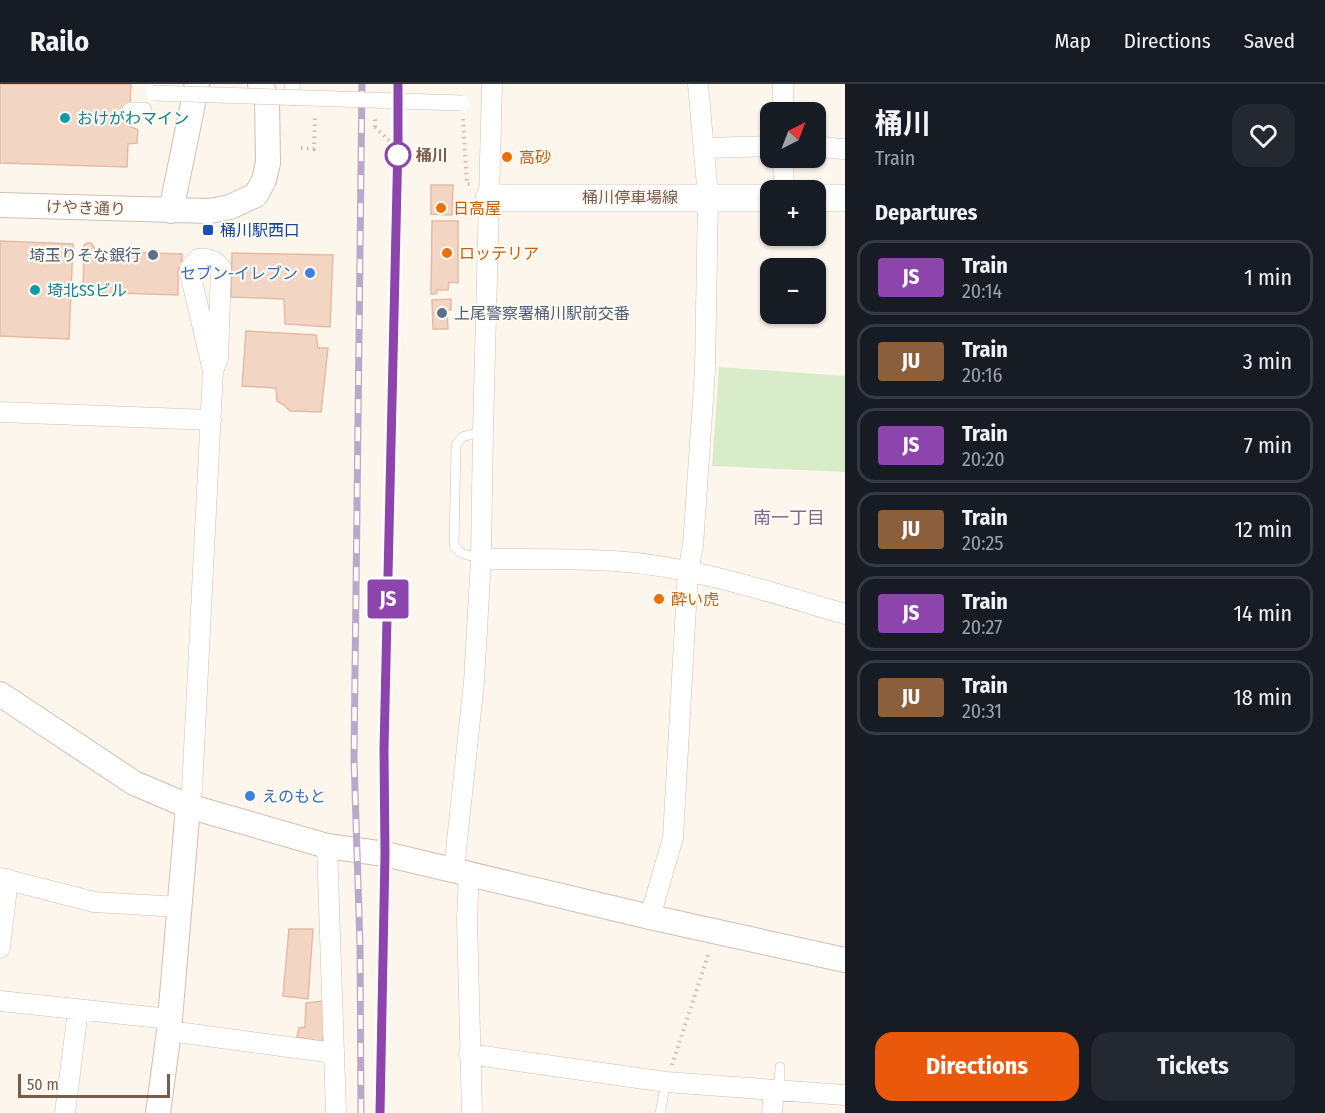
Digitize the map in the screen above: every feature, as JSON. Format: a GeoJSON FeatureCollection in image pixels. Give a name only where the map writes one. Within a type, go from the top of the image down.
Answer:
{"type":"FeatureCollection","features":[{"type":"Feature","properties":{"kind":"main road","name":"桶川停車場線"},"geometry":{"type":"LineString","coordinates":[[478,191],[760,198]]}},
{"type":"Feature","properties":{"kind":"main road"},"geometry":{"type":"LineString","coordinates":[[826,198],[845,198]]}},
{"type":"Feature","properties":{"kind":"street"},"geometry":{"type":"LineString","coordinates":[[171,211],[197,84]]}},
{"type":"Feature","properties":{"kind":"street","name":"けやき通り"},"geometry":{"type":"LineString","coordinates":[[0,205],[171,211],[210,211],[230,207],[255,195],[264,180],[268,163],[267,98],[260,84]]}},
{"type":"Feature","properties":{"kind":"street"},"geometry":{"type":"LineString","coordinates":[[472,1113],[467,919],[462,871],[482,559],[483,431],[478,191],[492,84]]}},
{"type":"Feature","properties":{"kind":"street"},"geometry":{"type":"LineString","coordinates":[[650,917],[673,838],[688,571],[693,546],[705,370],[708,197],[698,84]]}},
{"type":"Feature","properties":{"kind":"street"},"geometry":{"type":"LineString","coordinates":[[783,84],[783,102]]}},
{"type":"Feature","properties":{"kind":"street"},"geometry":{"type":"LineString","coordinates":[[153,93],[293,91],[462,103]]}},
{"type":"Feature","properties":{"kind":"street"},"geometry":{"type":"LineString","coordinates":[[704,148],[760,146]]}},
{"type":"Feature","properties":{"kind":"street"},"geometry":{"type":"LineString","coordinates":[[826,148],[845,149]]}},
{"type":"Feature","properties":{"kind":"street"},"geometry":{"type":"LineString","coordinates":[[158,1113],[169,1025],[188,806],[192,790],[213,372],[189,268],[198,259],[206,258],[215,261],[221,268],[218,359],[213,372]]}},
{"type":"Feature","properties":{"kind":"street"},"geometry":{"type":"LineString","coordinates":[[0,412],[211,420]]}},
{"type":"Feature","properties":{"kind":"street"},"geometry":{"type":"LineString","coordinates":[[482,559],[614,561],[688,571],[845,614]]}},
{"type":"Feature","properties":{"kind":"street"},"geometry":{"type":"LineString","coordinates":[[0,694],[134,783],[188,806],[327,846],[385,854],[650,917],[845,960]]}},
{"type":"Feature","properties":{"kind":"street"},"geometry":{"type":"LineString","coordinates":[[327,846],[336,1113]]}},
{"type":"Feature","properties":{"kind":"street"},"geometry":{"type":"LineString","coordinates":[[0,948],[4,879],[94,902],[180,908]]}},
{"type":"Feature","properties":{"kind":"street"},"geometry":{"type":"LineString","coordinates":[[0,1001],[78,1010],[334,1053]]}},
{"type":"Feature","properties":{"kind":"street"},"geometry":{"type":"LineString","coordinates":[[65,1113],[78,1010]]}},
{"type":"Feature","properties":{"kind":"street"},"geometry":{"type":"LineString","coordinates":[[470,1054],[666,1082],[845,1095]]}},
{"type":"Feature","properties":{"kind":"street"},"geometry":{"type":"LineString","coordinates":[[772,1113],[776,1090]]}},
{"type":"Feature","properties":{"kind":"lane"},"geometry":{"type":"LineString","coordinates":[[482,559],[461,553],[454,546],[456,445],[462,437],[483,431]]}},
{"type":"Feature","properties":{"kind":"lane"},"geometry":{"type":"LineString","coordinates":[[776,1090],[780,1067]]}},
{"type":"Feature","properties":{"kind":"lane"},"geometry":{"type":"LineString","coordinates":[[660,1113],[666,1082]]}},
{"type":"Feature","properties":{"kind":"path"},"geometry":{"type":"LineString","coordinates":[[462,103],[478,191]]}},
{"type":"Feature","properties":{"kind":"path"},"geometry":{"type":"LineString","coordinates":[[375,127],[405,156]]}},
{"type":"Feature","properties":{"kind":"path"},"geometry":{"type":"LineString","coordinates":[[302,148],[314,149]]}},
{"type":"Feature","properties":{"kind":"path"},"geometry":{"type":"LineString","coordinates":[[666,1082],[716,932]]}},
{"type":"Feature","properties":{"kind":"green space"},"geometry":{"type":"Polygon","coordinates":[[[719,367],[845,376],[845,472],[712,466],[719,367]]]}},
{"type":"Feature","properties":{"kind":"building","name":"おけがわマイン"},"geometry":{"type":"Polygon","coordinates":[[[0,84],[131,84],[129,126],[138,130],[137,143],[128,144],[127,167],[0,163],[0,84]]]}},
{"type":"Feature","properties":{"kind":"building"},"geometry":{"type":"Polygon","coordinates":[[[431,185],[453,185],[452,215],[431,214],[431,185]]]}},
{"type":"Feature","properties":{"kind":"building"},"geometry":{"type":"Polygon","coordinates":[[[432,221],[458,221],[458,283],[449,282],[448,290],[437,290],[436,294],[431,294],[432,221]]]}},
{"type":"Feature","properties":{"kind":"building","name":"埼北SSビル"},"geometry":{"type":"Polygon","coordinates":[[[0,241],[73,244],[69,339],[0,336],[0,241]]]}},
{"type":"Feature","properties":{"kind":"building"},"geometry":{"type":"Polygon","coordinates":[[[91,243],[94,251],[182,254],[182,269],[178,268],[178,295],[83,292],[84,245],[91,243]]]}},
{"type":"Feature","properties":{"kind":"building"},"geometry":{"type":"Polygon","coordinates":[[[232,253],[333,255],[330,327],[285,324],[284,299],[231,297],[232,253]]]}},
{"type":"Feature","properties":{"kind":"building"},"geometry":{"type":"Polygon","coordinates":[[[451,299],[451,310],[447,310],[448,329],[433,329],[432,300],[451,299]]]}},
{"type":"Feature","properties":{"kind":"building"},"geometry":{"type":"Polygon","coordinates":[[[246,331],[316,335],[318,348],[328,348],[321,412],[290,411],[277,401],[276,388],[242,386],[246,331]]]}},
{"type":"Feature","properties":{"kind":"building"},"geometry":{"type":"Polygon","coordinates":[[[289,929],[313,929],[308,999],[283,996],[289,929]]]}},
{"type":"Feature","properties":{"kind":"building"},"geometry":{"type":"Polygon","coordinates":[[[323,1001],[322,1042],[297,1037],[299,1028],[305,1027],[306,1003],[323,1001]]]}},
{"type":"Feature","properties":{"kind":"railway"},"geometry":{"type":"LineString","coordinates":[[361,1113],[360,945],[354,759],[362,84]]}},
{"type":"Feature","properties":{"kind":"railway"},"geometry":{"type":"LineString","coordinates":[[380,1113],[385,854],[384,749],[398,84]]}},
{"type":"Feature","properties":{"kind":"train","name":"JS"},"geometry":{"type":"LineString","coordinates":[[380,1113],[385,854],[384,749],[398,84]]}},
{"type":"Feature","properties":{"kind":"place","name":"おけがわマイン"},"geometry":{"type":"Point","coordinates":[65,118]}},
{"type":"Feature","properties":{"kind":"place","name":"桶川"},"geometry":{"type":"Point","coordinates":[398,155]}},
{"type":"Feature","properties":{"kind":"place","name":"高砂"},"geometry":{"type":"Point","coordinates":[507,157]}},
{"type":"Feature","properties":{"kind":"place","name":"日高屋"},"geometry":{"type":"Point","coordinates":[441,208]}},
{"type":"Feature","properties":{"kind":"place","name":"桶川駅西口"},"geometry":{"type":"Point","coordinates":[208,230]}},
{"type":"Feature","properties":{"kind":"place","name":"ロッテリア"},"geometry":{"type":"Point","coordinates":[447,253]}},
{"type":"Feature","properties":{"kind":"place","name":"埼玉りそな銀行"},"geometry":{"type":"Point","coordinates":[153,255]}},
{"type":"Feature","properties":{"kind":"place","name":"セブン-イレブン"},"geometry":{"type":"Point","coordinates":[310,273]}},
{"type":"Feature","properties":{"kind":"place","name":"埼北SSビル"},"geometry":{"type":"Point","coordinates":[35,290]}},
{"type":"Feature","properties":{"kind":"place","name":"上尾警察署桶川駅前交番"},"geometry":{"type":"Point","coordinates":[442,313]}},
{"type":"Feature","properties":{"kind":"place","name":"酔い虎"},"geometry":{"type":"Point","coordinates":[659,599]}},
{"type":"Feature","properties":{"kind":"place","name":"えのもと"},"geometry":{"type":"Point","coordinates":[250,796]}},
{"type":"Feature","properties":{"kind":"district","name":"南一丁目"},"geometry":{"type":"Point","coordinates":[789,518]}}]}
